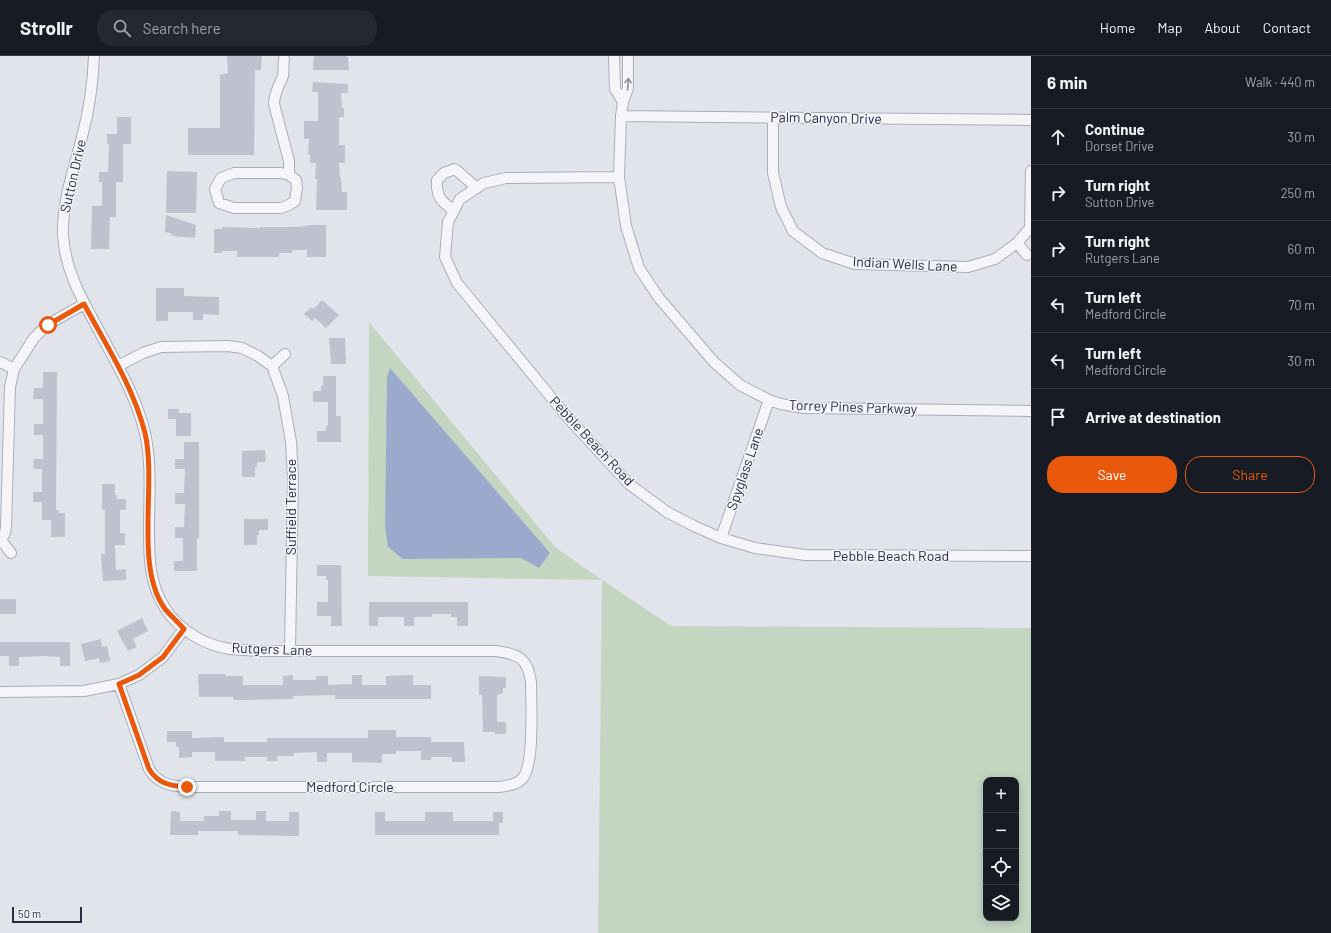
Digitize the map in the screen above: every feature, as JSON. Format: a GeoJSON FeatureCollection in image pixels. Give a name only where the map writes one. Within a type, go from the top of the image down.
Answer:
{"type":"FeatureCollection","features":[{"type":"Feature","properties":{"kind":"street","name":"Sutton Drive"},"geometry":{"type":"LineString","coordinates":[[94,56],[89,106],[83,136],[68,190],[63,221],[63,236],[67,259],[76,288],[131,392],[145,433],[149,471],[149,560],[153,582],[165,609],[184,629]]}},
{"type":"Feature","properties":{"kind":"street"},"geometry":{"type":"LineString","coordinates":[[614,56],[615,89],[623,102]]}},
{"type":"Feature","properties":{"kind":"street","name":"Torrey Pines Parkway"},"geometry":{"type":"LineString","coordinates":[[628,56],[628,88],[623,102],[621,116],[619,178],[626,226],[640,268],[659,298],[714,362],[740,385],[769,400],[781,404],[804,408],[1031,411]]}},
{"type":"Feature","properties":{"kind":"street"},"geometry":{"type":"LineString","coordinates":[[284,57],[283,73],[276,89],[274,104],[289,161],[289,175]]}},
{"type":"Feature","properties":{"kind":"street","name":"Palm Canyon Drive"},"geometry":{"type":"LineString","coordinates":[[621,116],[1031,120]]}},
{"type":"Feature","properties":{"kind":"street","name":"Indian Wells Lane"},"geometry":{"type":"LineString","coordinates":[[773,118],[773,173],[781,207],[793,231],[822,253],[855,264],[968,267],[995,259],[1017,243],[1030,228],[1031,171]]}},
{"type":"Feature","properties":{"kind":"street"},"geometry":{"type":"LineString","coordinates":[[454,211],[443,202],[437,192],[437,180],[444,172],[455,169],[477,188]]}},
{"type":"Feature","properties":{"kind":"street"},"geometry":{"type":"LineString","coordinates":[[234,172],[281,173],[289,175],[296,180],[297,187],[296,201],[289,205],[281,208],[234,208],[219,203],[215,189],[221,178],[234,172]]}},
{"type":"Feature","properties":{"kind":"street","name":"Pebble Beach Road"},"geometry":{"type":"LineString","coordinates":[[619,178],[506,178],[484,183],[460,199],[448,222],[445,257],[457,283],[466,295],[569,419],[629,484],[667,512],[694,526],[721,538],[755,548],[805,555],[1031,556]]}},
{"type":"Feature","properties":{"kind":"street"},"geometry":{"type":"LineString","coordinates":[[1017,243],[1027,255]]}},
{"type":"Feature","properties":{"kind":"street"},"geometry":{"type":"LineString","coordinates":[[11,553],[1,540],[5,533],[6,527],[10,387],[14,369],[34,338],[48,325],[84,304]]}},
{"type":"Feature","properties":{"kind":"street"},"geometry":{"type":"LineString","coordinates":[[118,366],[143,353],[161,347],[228,346],[242,348],[258,356],[272,366],[285,354]]}},
{"type":"Feature","properties":{"kind":"street"},"geometry":{"type":"LineString","coordinates":[[0,362],[14,369]]}},
{"type":"Feature","properties":{"kind":"street","name":"Suffield Terrace"},"geometry":{"type":"LineString","coordinates":[[272,366],[283,396],[291,449],[293,477],[290,650]]}},
{"type":"Feature","properties":{"kind":"street","name":"Spyglass Lane"},"geometry":{"type":"LineString","coordinates":[[721,538],[769,400]]}},
{"type":"Feature","properties":{"kind":"street"},"geometry":{"type":"LineString","coordinates":[[0,692],[84,691],[119,684],[139,675],[163,657],[184,629]]}},
{"type":"Feature","properties":{"kind":"street","name":"Rutgers Lane"},"geometry":{"type":"LineString","coordinates":[[184,629],[205,642],[229,649],[257,651],[496,651],[511,653],[522,659]]}},
{"type":"Feature","properties":{"kind":"street","name":"Medford Circle"},"geometry":{"type":"LineString","coordinates":[[119,684],[149,769],[153,776],[160,782],[172,786],[499,787],[510,786],[522,779],[528,769],[530,757],[531,682],[529,669],[522,659]]}},
{"type":"Feature","properties":{"kind":"green space"},"geometry":{"type":"Polygon","coordinates":[[[369,322],[555,547],[602,580],[368,576],[369,322]]]}},
{"type":"Feature","properties":{"kind":"green space"},"geometry":{"type":"Polygon","coordinates":[[[602,580],[671,626],[1031,628],[1031,933],[598,933],[602,580]]]}},
{"type":"Feature","properties":{"kind":"water"},"geometry":{"type":"Polygon","coordinates":[[[390,368],[550,553],[539,568],[521,558],[403,559],[388,547],[385,528],[387,377],[390,368]]]}},
{"type":"Feature","properties":{"kind":"building"},"geometry":{"type":"Polygon","coordinates":[[[227,56],[262,56],[261,70],[255,70],[254,155],[188,155],[188,128],[220,128],[220,75],[228,73],[227,56]]]}},
{"type":"Feature","properties":{"kind":"building"},"geometry":{"type":"Polygon","coordinates":[[[314,56],[348,57],[349,70],[313,70],[314,56]]]}},
{"type":"Feature","properties":{"kind":"building"},"geometry":{"type":"Polygon","coordinates":[[[313,82],[348,84],[348,93],[341,93],[344,117],[339,117],[339,145],[345,145],[345,163],[339,163],[340,178],[342,192],[347,192],[347,210],[316,210],[316,163],[310,163],[310,155],[308,154],[309,139],[304,139],[304,121],[318,121],[318,92],[312,92],[313,82]]]}},
{"type":"Feature","properties":{"kind":"building"},"geometry":{"type":"Polygon","coordinates":[[[117,117],[131,117],[131,144],[123,144],[123,182],[116,182],[116,217],[110,217],[109,249],[91,249],[92,206],[102,206],[102,182],[99,182],[99,172],[108,172],[109,144],[107,144],[107,134],[117,134],[117,117]]]}},
{"type":"Feature","properties":{"kind":"building"},"geometry":{"type":"Polygon","coordinates":[[[167,171],[197,172],[196,213],[166,213],[167,171]]]}},
{"type":"Feature","properties":{"kind":"building"},"geometry":{"type":"Polygon","coordinates":[[[166,215],[196,225],[195,238],[172,236],[171,233],[165,232],[166,215]]]}},
{"type":"Feature","properties":{"kind":"building"},"geometry":{"type":"Polygon","coordinates":[[[326,225],[326,257],[307,257],[307,250],[292,250],[292,253],[279,253],[279,257],[237,257],[237,251],[222,251],[222,253],[214,253],[214,229],[222,229],[222,227],[260,228],[326,225]]]}},
{"type":"Feature","properties":{"kind":"building"},"geometry":{"type":"Polygon","coordinates":[[[156,288],[184,288],[184,296],[219,297],[219,315],[203,314],[203,320],[193,320],[193,312],[168,312],[168,321],[156,321],[156,288]]]}},
{"type":"Feature","properties":{"kind":"building"},"geometry":{"type":"Polygon","coordinates":[[[322,300],[339,315],[326,328],[315,318],[312,321],[304,314],[311,307],[314,309],[322,300]]]}},
{"type":"Feature","properties":{"kind":"building"},"geometry":{"type":"Polygon","coordinates":[[[329,338],[345,338],[346,364],[331,364],[329,338]]]}},
{"type":"Feature","properties":{"kind":"building"},"geometry":{"type":"Polygon","coordinates":[[[43,372],[57,372],[56,510],[59,510],[59,513],[65,513],[65,537],[51,537],[51,520],[42,520],[42,502],[33,502],[33,492],[42,492],[42,469],[33,469],[34,459],[43,459],[43,435],[34,435],[34,424],[43,424],[43,399],[33,399],[34,388],[43,388],[43,372]]]}},
{"type":"Feature","properties":{"kind":"building"},"geometry":{"type":"Polygon","coordinates":[[[323,376],[336,376],[336,416],[341,416],[341,442],[317,442],[317,431],[326,431],[326,426],[328,426],[328,402],[313,402],[313,391],[321,391],[321,386],[323,386],[323,376]]]}},
{"type":"Feature","properties":{"kind":"building"},"geometry":{"type":"Polygon","coordinates":[[[168,409],[179,409],[179,413],[191,413],[191,436],[176,436],[176,419],[168,419],[168,409]]]}},
{"type":"Feature","properties":{"kind":"building"},"geometry":{"type":"Polygon","coordinates":[[[184,442],[199,442],[199,538],[197,538],[197,571],[174,571],[174,561],[183,561],[183,538],[175,538],[175,527],[184,527],[185,504],[175,504],[175,493],[184,493],[185,469],[175,469],[175,459],[184,459],[184,442]]]}},
{"type":"Feature","properties":{"kind":"building"},"geometry":{"type":"Polygon","coordinates":[[[265,450],[266,462],[257,462],[257,467],[255,467],[255,477],[242,477],[242,451],[265,450]]]}},
{"type":"Feature","properties":{"kind":"building"},"geometry":{"type":"Polygon","coordinates":[[[102,484],[115,484],[115,495],[117,495],[117,499],[126,499],[126,510],[120,510],[120,533],[125,533],[125,545],[115,545],[116,570],[126,569],[126,580],[103,581],[101,554],[105,554],[105,510],[102,510],[102,484]]]}},
{"type":"Feature","properties":{"kind":"building"},"geometry":{"type":"Polygon","coordinates":[[[244,519],[268,519],[268,530],[259,530],[259,535],[257,535],[257,545],[244,545],[244,519]]]}},
{"type":"Feature","properties":{"kind":"building"},"geometry":{"type":"Polygon","coordinates":[[[317,565],[341,565],[342,626],[331,626],[331,616],[317,616],[317,602],[328,602],[328,580],[326,580],[326,576],[317,576],[317,565]]]}},
{"type":"Feature","properties":{"kind":"building"},"geometry":{"type":"Polygon","coordinates":[[[0,599],[16,599],[16,614],[0,614],[0,599]]]}},
{"type":"Feature","properties":{"kind":"building"},"geometry":{"type":"Polygon","coordinates":[[[369,602],[468,602],[468,626],[457,626],[457,617],[451,617],[451,614],[432,614],[432,617],[414,617],[414,626],[404,626],[404,617],[378,617],[378,626],[369,626],[369,602]]]}},
{"type":"Feature","properties":{"kind":"building"},"geometry":{"type":"Polygon","coordinates":[[[142,618],[148,631],[133,639],[137,647],[128,651],[117,631],[142,618]]]}},
{"type":"Feature","properties":{"kind":"building"},"geometry":{"type":"Polygon","coordinates":[[[101,639],[102,647],[107,646],[110,661],[100,663],[99,658],[85,661],[81,644],[101,639]]]}},
{"type":"Feature","properties":{"kind":"building"},"geometry":{"type":"Polygon","coordinates":[[[0,642],[70,642],[70,666],[60,666],[60,657],[43,656],[19,657],[19,666],[9,666],[9,656],[0,656],[0,642]]]}},
{"type":"Feature","properties":{"kind":"building"},"geometry":{"type":"Polygon","coordinates":[[[198,674],[226,674],[226,676],[243,676],[243,685],[283,685],[283,676],[293,675],[293,680],[316,680],[316,676],[328,676],[328,685],[352,684],[352,675],[362,675],[362,685],[386,685],[386,676],[413,675],[413,685],[431,685],[431,699],[335,699],[335,695],[293,696],[293,699],[234,700],[233,697],[199,697],[198,674]]]}},
{"type":"Feature","properties":{"kind":"building"},"geometry":{"type":"Polygon","coordinates":[[[479,676],[506,677],[506,688],[503,688],[503,693],[497,695],[497,722],[506,722],[506,734],[483,732],[482,695],[479,695],[479,676]]]}},
{"type":"Feature","properties":{"kind":"building"},"geometry":{"type":"Polygon","coordinates":[[[368,730],[396,730],[396,737],[431,737],[431,742],[464,742],[465,762],[452,762],[452,757],[431,757],[431,760],[421,760],[421,751],[396,751],[396,754],[382,754],[382,763],[352,762],[352,753],[327,753],[327,762],[317,762],[317,752],[294,753],[294,756],[277,756],[277,761],[267,761],[267,757],[245,757],[245,761],[215,761],[215,752],[192,752],[192,757],[179,758],[179,747],[176,747],[176,742],[167,742],[167,731],[192,731],[192,738],[224,737],[224,742],[267,742],[267,738],[368,738],[368,730]]]}},
{"type":"Feature","properties":{"kind":"building"},"geometry":{"type":"Polygon","coordinates":[[[171,811],[180,812],[180,821],[204,821],[204,816],[219,816],[219,811],[231,811],[231,820],[256,820],[256,811],[266,811],[266,821],[289,821],[289,812],[299,812],[299,836],[238,835],[238,831],[198,831],[198,835],[170,835],[171,811]]]}},
{"type":"Feature","properties":{"kind":"building"},"geometry":{"type":"Polygon","coordinates":[[[375,812],[385,812],[385,821],[425,821],[425,812],[453,812],[453,821],[493,821],[493,812],[503,812],[503,823],[499,823],[499,835],[375,835],[375,812]]]}},
{"type":"Feature","properties":{"kind":"route"},"geometry":{"type":"LineString","coordinates":[[48,325],[84,304],[131,392],[145,433],[148,450],[149,471],[149,560],[153,582],[165,609],[184,629],[163,657],[139,675],[119,684],[149,769],[153,776],[160,782],[172,786],[187,787]]}}]}
